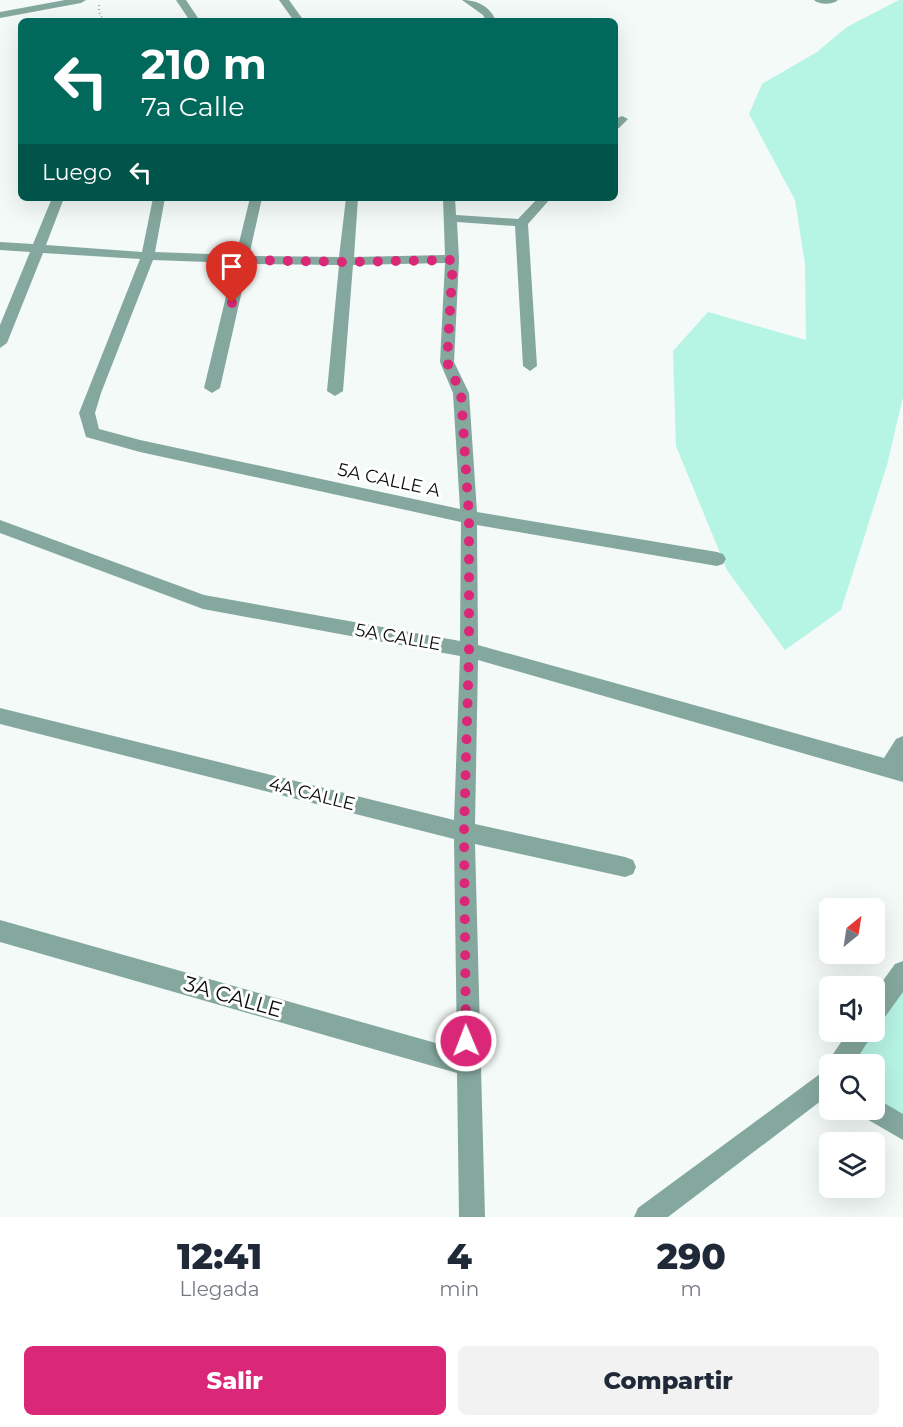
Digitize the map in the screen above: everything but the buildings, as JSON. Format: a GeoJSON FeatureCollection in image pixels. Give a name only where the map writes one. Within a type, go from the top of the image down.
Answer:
{"type":"FeatureCollection","features":[{"type":"Feature","properties":{"kind":"street"},"geometry":{"type":"LineString","coordinates":[[0,15],[81,0]]}},
{"type":"Feature","properties":{"kind":"street"},"geometry":{"type":"LineString","coordinates":[[181,0],[193,18]]}},
{"type":"Feature","properties":{"kind":"street"},"geometry":{"type":"LineString","coordinates":[[284,0],[297,18]]}},
{"type":"Feature","properties":{"kind":"street"},"geometry":{"type":"LineString","coordinates":[[467,0],[489,13],[490,18]]}},
{"type":"Feature","properties":{"kind":"street"},"geometry":{"type":"LineString","coordinates":[[819,0],[833,0]]}},
{"type":"Feature","properties":{"kind":"street"},"geometry":{"type":"LineString","coordinates":[[0,343],[57,201]]}},
{"type":"Feature","properties":{"kind":"street"},"geometry":{"type":"LineString","coordinates":[[148,256],[158,201]]}},
{"type":"Feature","properties":{"kind":"street"},"geometry":{"type":"LineString","coordinates":[[212,388],[255,201]]}},
{"type":"Feature","properties":{"kind":"street"},"geometry":{"type":"LineString","coordinates":[[335,391],[352,201]]}},
{"type":"Feature","properties":{"kind":"street"},"geometry":{"type":"LineString","coordinates":[[449,201],[453,260],[447,362],[461,393],[469,517],[469,650],[464,832],[467,1064],[472,1217]]}},
{"type":"Feature","properties":{"kind":"street"},"geometry":{"type":"LineString","coordinates":[[451,218],[521,222],[542,201]]}},
{"type":"Feature","properties":{"kind":"street"},"geometry":{"type":"LineString","coordinates":[[521,222],[530,366]]}},
{"type":"Feature","properties":{"kind":"street"},"geometry":{"type":"LineString","coordinates":[[0,246],[242,260],[346,262],[453,260]]}},
{"type":"Feature","properties":{"kind":"street","name":"5A CALLE A"},"geometry":{"type":"LineString","coordinates":[[148,256],[93,393],[87,413],[92,433],[140,446],[469,517],[717,559]]}},
{"type":"Feature","properties":{"kind":"street","name":"5A CALLE"},"geometry":{"type":"LineString","coordinates":[[0,526],[203,602],[469,650],[896,771]]}},
{"type":"Feature","properties":{"kind":"street","name":"4A CALLE"},"geometry":{"type":"LineString","coordinates":[[0,716],[464,832],[625,867]]}},
{"type":"Feature","properties":{"kind":"street"},"geometry":{"type":"LineString","coordinates":[[896,771],[903,745]]}},
{"type":"Feature","properties":{"kind":"street","name":"3A CALLE"},"geometry":{"type":"LineString","coordinates":[[0,931],[467,1064]]}},
{"type":"Feature","properties":{"kind":"street"},"geometry":{"type":"LineString","coordinates":[[885,997],[903,972]]}},
{"type":"Feature","properties":{"kind":"street"},"geometry":{"type":"LineString","coordinates":[[647,1217],[819,1087]]}},
{"type":"Feature","properties":{"kind":"street"},"geometry":{"type":"LineString","coordinates":[[885,1116],[903,1128]]}},
{"type":"Feature","properties":{"kind":"path"},"geometry":{"type":"LineString","coordinates":[[96,0],[103,18]]}},
{"type":"Feature","properties":{"kind":"green space"},"geometry":{"type":"Polygon","coordinates":[[[903,0],[903,397],[887,465],[841,610],[785,650],[727,570],[676,446],[673,351],[708,312],[806,340],[805,264],[795,200],[749,114],[762,84],[817,52],[847,27],[903,0]]]}},
{"type":"Feature","properties":{"kind":"green space"},"geometry":{"type":"Polygon","coordinates":[[[903,972],[903,1129],[885,1117],[885,1054],[847,1054],[855,1042],[885,1042],[885,998],[903,972]]]}},
{"type":"Feature","properties":{"kind":"route"},"geometry":{"type":"LineString","coordinates":[[232,303],[242,260],[346,262],[453,260],[447,362],[461,393],[469,517],[469,650],[464,832],[466,1041]]}}]}
